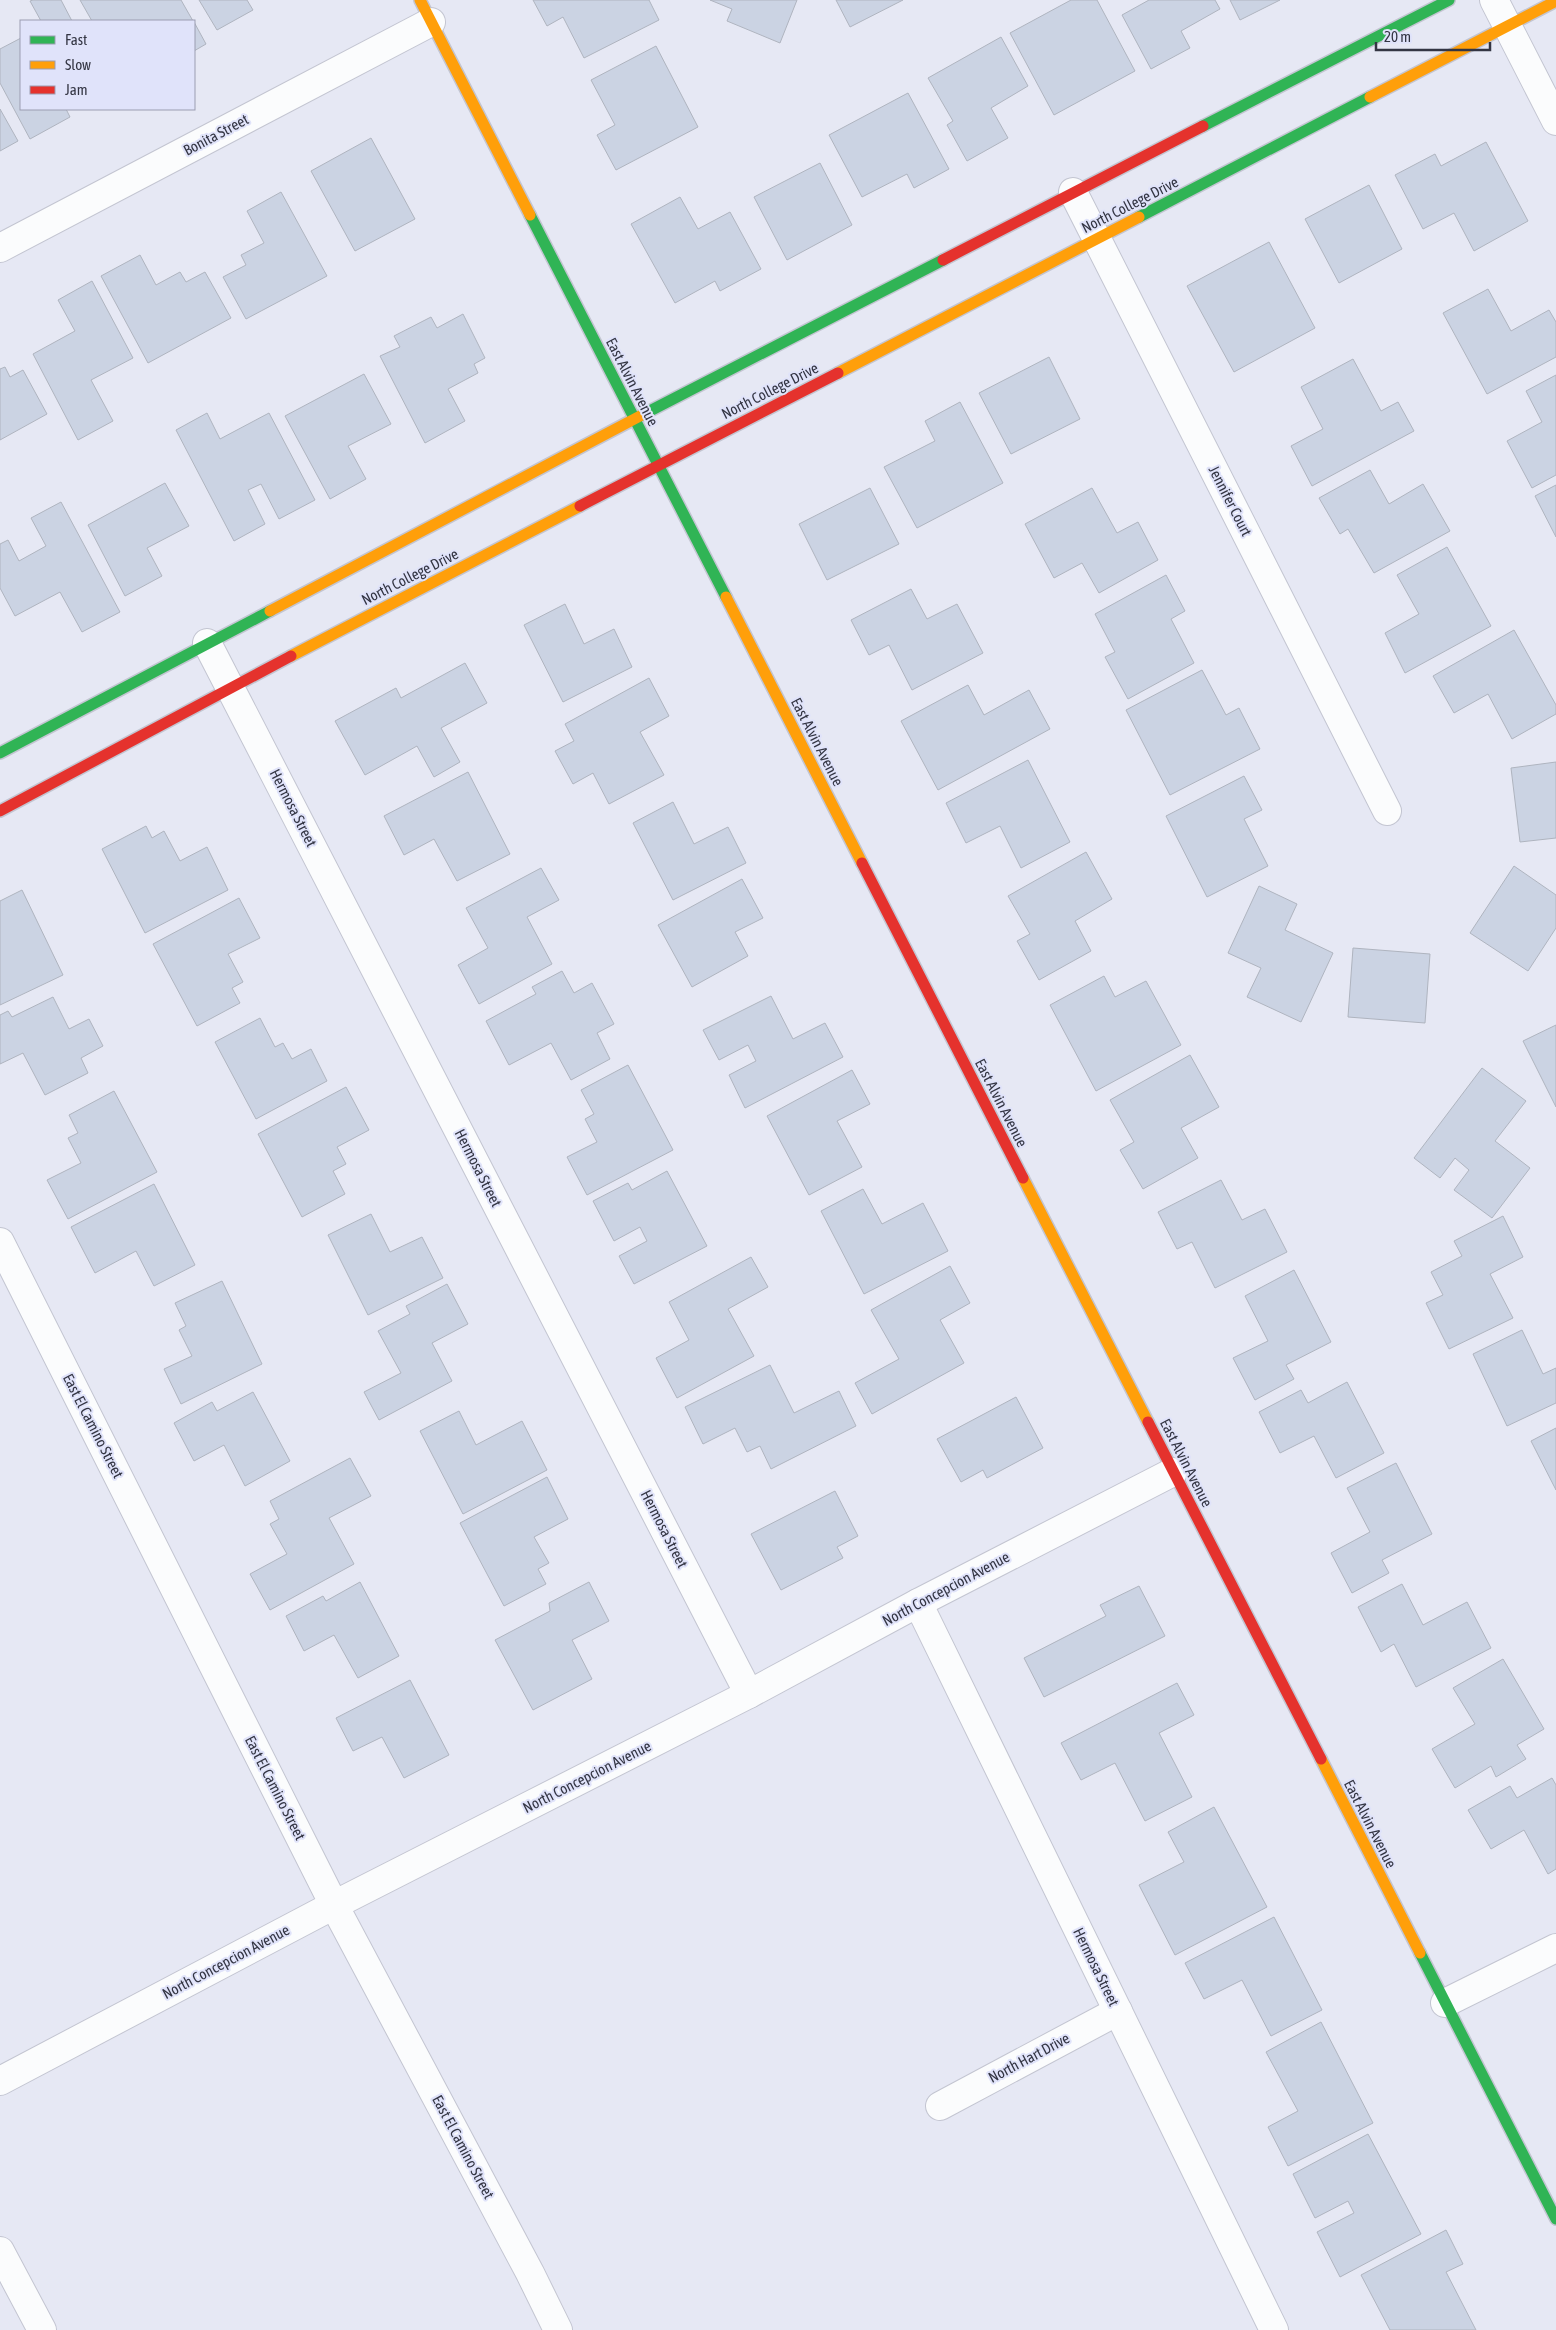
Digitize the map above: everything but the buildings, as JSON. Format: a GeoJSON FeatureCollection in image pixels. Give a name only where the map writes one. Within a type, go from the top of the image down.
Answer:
{"type":"FeatureCollection","features":[{"type":"Feature","properties":{"kind":"street"},"geometry":{"type":"LineString","coordinates":[[0,753],[634,419],[1448,0]]}},
{"type":"Feature","properties":{"kind":"street"},"geometry":{"type":"LineString","coordinates":[[1494,0],[1556,121]]}},
{"type":"Feature","properties":{"kind":"street","name":"North College Drive"},"geometry":{"type":"LineString","coordinates":[[0,811],[230,687],[1556,1]]}},
{"type":"Feature","properties":{"kind":"street","name":"Bonita Street"},"geometry":{"type":"LineString","coordinates":[[0,248],[425,11]]}},
{"type":"Feature","properties":{"kind":"street","name":"East Alvin Avenue"},"geometry":{"type":"LineString","coordinates":[[425,11],[1556,2219]]}},
{"type":"Feature","properties":{"kind":"street","name":"Jennifer Court"},"geometry":{"type":"LineString","coordinates":[[1073,192],[1387,811]]}},
{"type":"Feature","properties":{"kind":"street","name":"Hermosa Street"},"geometry":{"type":"LineString","coordinates":[[207,643],[749,1694]]}},
{"type":"Feature","properties":{"kind":"street","name":"East El Camino Street"},"geometry":{"type":"LineString","coordinates":[[0,1242],[334,1905],[558,2330]]}},
{"type":"Feature","properties":{"kind":"street","name":"North Concepcion Avenue"},"geometry":{"type":"LineString","coordinates":[[0,2081],[334,1905],[749,1694],[918,1603],[1173,1472]]}},
{"type":"Feature","properties":{"kind":"street","name":"Hermosa Street"},"geometry":{"type":"LineString","coordinates":[[918,1603],[1274,2330]]}},
{"type":"Feature","properties":{"kind":"street"},"geometry":{"type":"LineString","coordinates":[[1445,2003],[1556,1948]]}},
{"type":"Feature","properties":{"kind":"street","name":"North Hart Drive"},"geometry":{"type":"LineString","coordinates":[[940,2106],[1118,2011]]}},
{"type":"Feature","properties":{"kind":"street"},"geometry":{"type":"LineString","coordinates":[[0,2251],[42,2330]]}},
{"type":"Feature","properties":{"kind":"traffic: fast"},"geometry":{"type":"LineString","coordinates":[[1203,126],[1449,0]]}},
{"type":"Feature","properties":{"kind":"traffic: fast"},"geometry":{"type":"LineString","coordinates":[[1139,217],[1370,97]]}},
{"type":"Feature","properties":{"kind":"traffic: fast"},"geometry":{"type":"LineString","coordinates":[[530,215],[726,597]]}},
{"type":"Feature","properties":{"kind":"traffic: fast"},"geometry":{"type":"LineString","coordinates":[[642,415],[943,260]]}},
{"type":"Feature","properties":{"kind":"traffic: fast"},"geometry":{"type":"LineString","coordinates":[[0,753],[270,611]]}},
{"type":"Feature","properties":{"kind":"traffic: fast"},"geometry":{"type":"LineString","coordinates":[[1420,1953],[1556,2219]]}},
{"type":"Feature","properties":{"kind":"traffic: slow"},"geometry":{"type":"LineString","coordinates":[[420,0],[530,215]]}},
{"type":"Feature","properties":{"kind":"traffic: slow"},"geometry":{"type":"LineString","coordinates":[[1370,97],[1556,1]]}},
{"type":"Feature","properties":{"kind":"traffic: slow"},"geometry":{"type":"LineString","coordinates":[[838,373],[1139,217]]}},
{"type":"Feature","properties":{"kind":"traffic: slow"},"geometry":{"type":"LineString","coordinates":[[270,611],[642,415]]}},
{"type":"Feature","properties":{"kind":"traffic: slow"},"geometry":{"type":"LineString","coordinates":[[291,656],[580,506]]}},
{"type":"Feature","properties":{"kind":"traffic: slow"},"geometry":{"type":"LineString","coordinates":[[726,597],[862,863]]}},
{"type":"Feature","properties":{"kind":"traffic: slow"},"geometry":{"type":"LineString","coordinates":[[1023,1178],[1148,1422]]}},
{"type":"Feature","properties":{"kind":"traffic: slow"},"geometry":{"type":"LineString","coordinates":[[1321,1759],[1420,1953]]}},
{"type":"Feature","properties":{"kind":"traffic: jam"},"geometry":{"type":"LineString","coordinates":[[943,260],[1203,126]]}},
{"type":"Feature","properties":{"kind":"traffic: jam"},"geometry":{"type":"LineString","coordinates":[[580,506],[838,373]]}},
{"type":"Feature","properties":{"kind":"traffic: jam"},"geometry":{"type":"LineString","coordinates":[[0,811],[291,656]]}},
{"type":"Feature","properties":{"kind":"traffic: jam"},"geometry":{"type":"LineString","coordinates":[[862,863],[1023,1178]]}},
{"type":"Feature","properties":{"kind":"traffic: jam"},"geometry":{"type":"LineString","coordinates":[[1148,1422],[1321,1759]]}}]}
